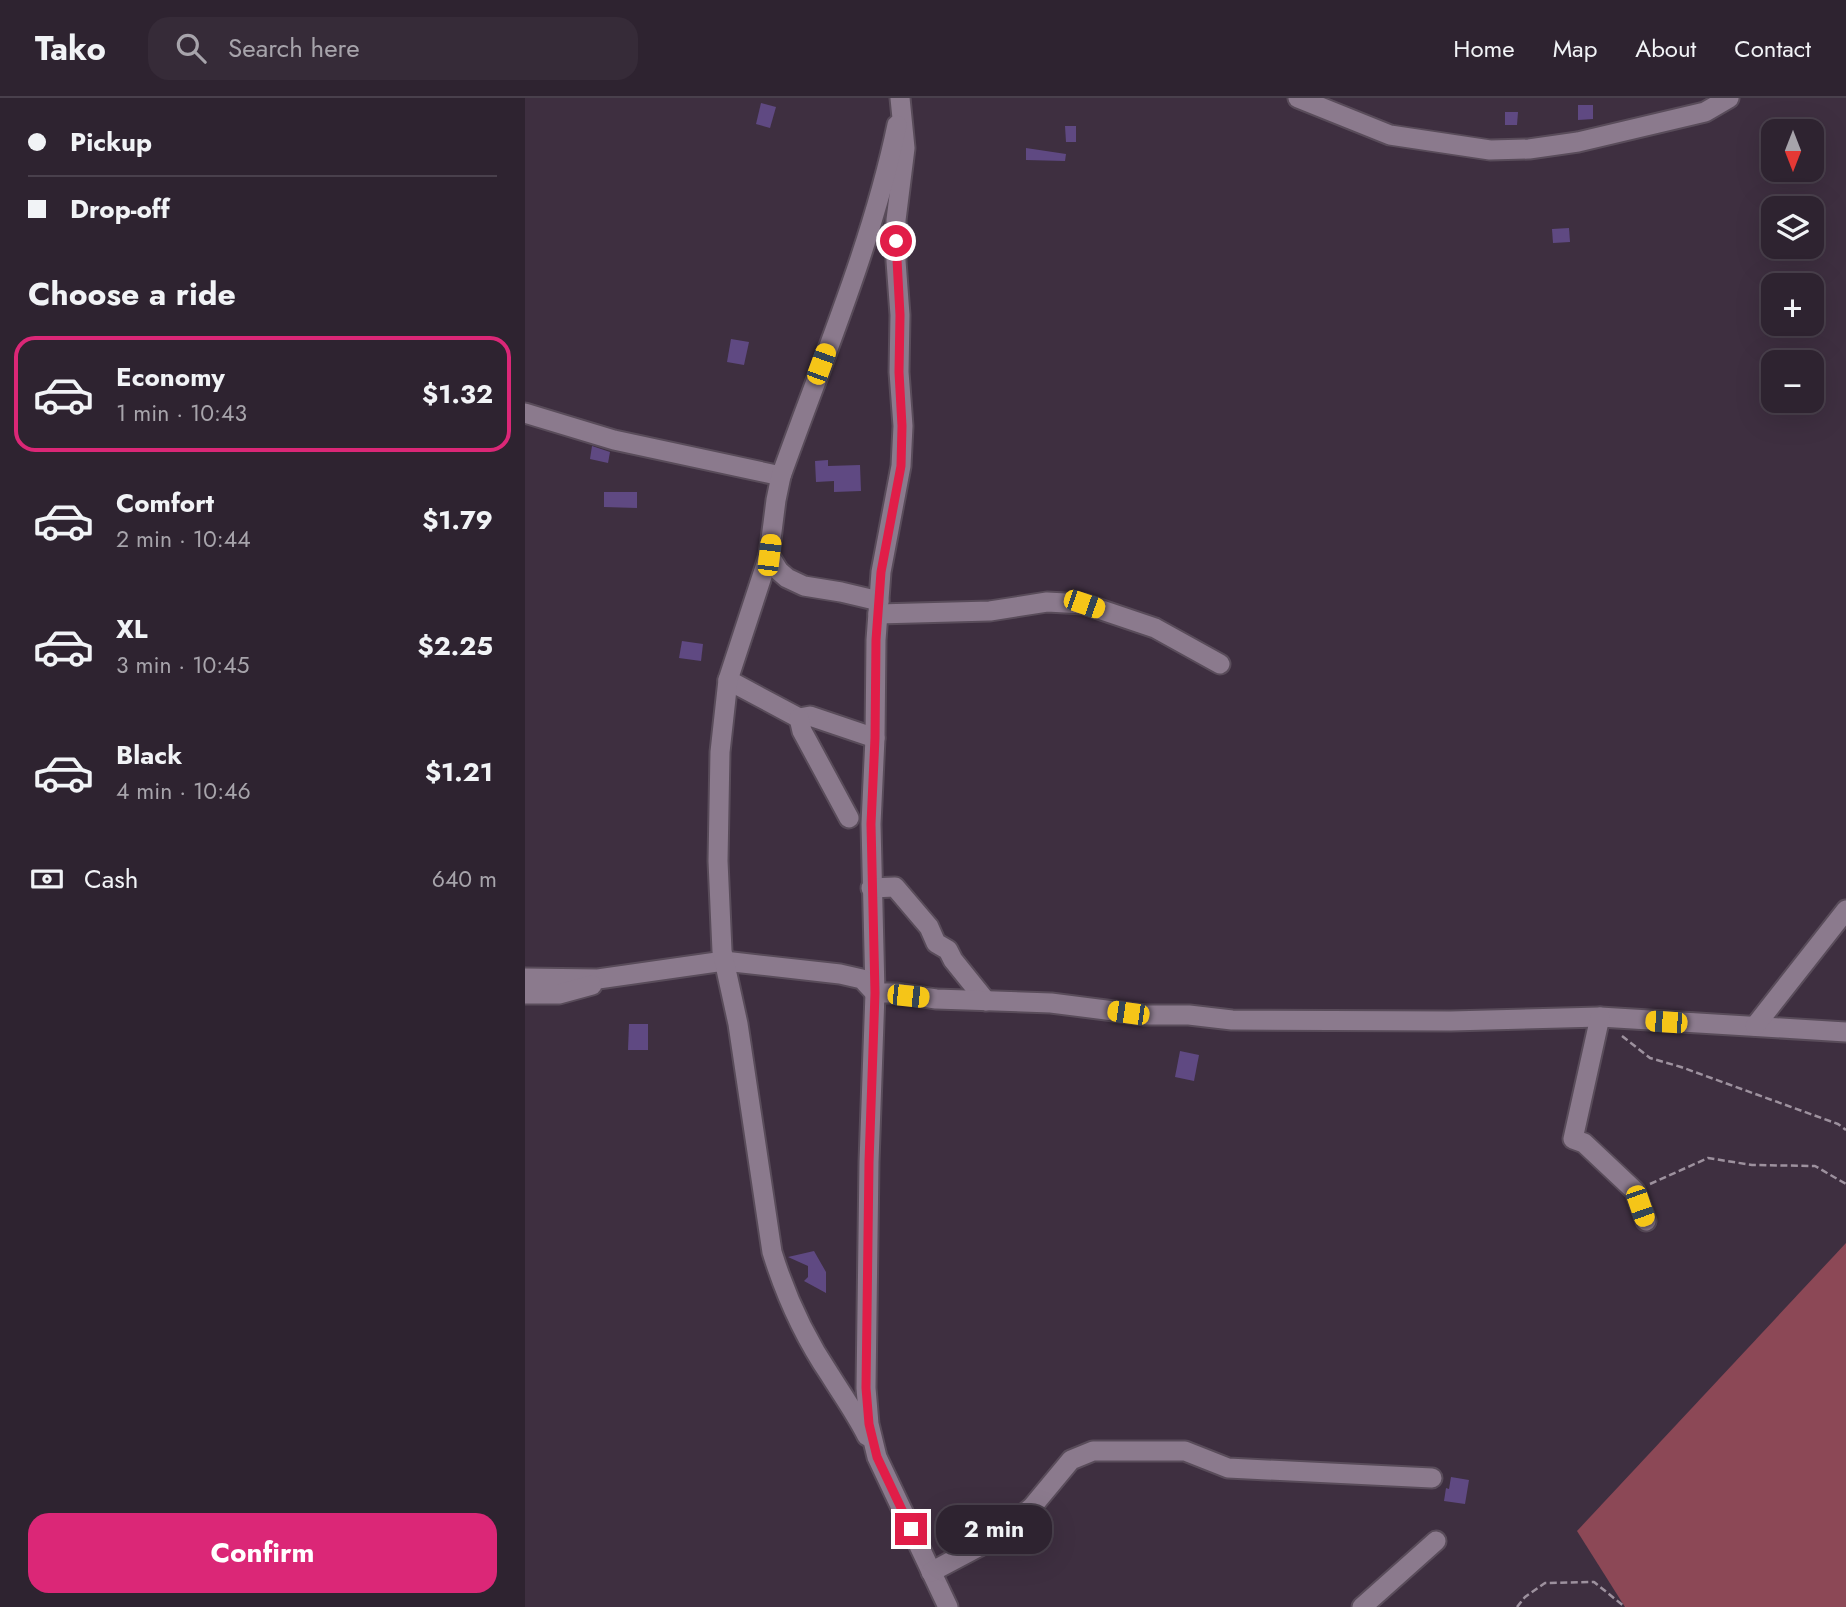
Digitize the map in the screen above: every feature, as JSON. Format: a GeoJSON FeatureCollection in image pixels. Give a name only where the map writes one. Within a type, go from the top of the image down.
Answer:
{"type":"FeatureCollection","features":[{"type":"Feature","properties":{"kind":"street"},"geometry":{"type":"LineString","coordinates":[[1298,98],[1390,135],[1489,150],[1529,149],[1578,142],[1705,112],[1729,98]]}},
{"type":"Feature","properties":{"kind":"street"},"geometry":{"type":"LineString","coordinates":[[900,104],[888,171],[782,476],[769,555],[728,680],[720,752],[718,861],[724,961],[739,1024],[772,1252],[796,1313],[828,1373],[855,1413],[947,1607]]}},
{"type":"Feature","properties":{"kind":"street"},"geometry":{"type":"LineString","coordinates":[[877,1457],[869,1424],[866,1388],[869,1162],[875,993],[871,824],[881,572],[901,466],[896,220],[905,148],[900,104]]}},
{"type":"Feature","properties":{"kind":"street"},"geometry":{"type":"LineString","coordinates":[[525,413],[614,440],[782,476]]}},
{"type":"Feature","properties":{"kind":"street"},"geometry":{"type":"LineString","coordinates":[[769,555],[787,578],[804,586],[841,592],[879,608],[990,611],[1047,602],[1084,604],[1155,628],[1220,664]]}},
{"type":"Feature","properties":{"kind":"street"},"geometry":{"type":"LineString","coordinates":[[728,680],[799,718],[810,716],[875,738]]}},
{"type":"Feature","properties":{"kind":"street"},"geometry":{"type":"LineString","coordinates":[[799,718],[802,731],[849,818]]}},
{"type":"Feature","properties":{"kind":"street"},"geometry":{"type":"LineString","coordinates":[[871,888],[895,887],[929,927],[936,943],[948,950],[986,1001]]}},
{"type":"Feature","properties":{"kind":"street"},"geometry":{"type":"LineString","coordinates":[[1755,1026],[1846,910]]}},
{"type":"Feature","properties":{"kind":"street"},"geometry":{"type":"LineString","coordinates":[[525,978],[598,979],[724,961],[840,974],[862,979],[875,993],[1051,1003],[1145,1015],[1189,1015],[1243,1020],[1451,1021],[1600,1017],[1846,1032]]}},
{"type":"Feature","properties":{"kind":"street"},"geometry":{"type":"LineString","coordinates":[[525,994],[559,994],[630,975]]}},
{"type":"Feature","properties":{"kind":"street"},"geometry":{"type":"LineString","coordinates":[[1600,1017],[1573,1139],[1584,1143],[1635,1191],[1646,1222]]}},
{"type":"Feature","properties":{"kind":"street"},"geometry":{"type":"LineString","coordinates":[[931,1572],[997,1537],[1032,1507],[1071,1460],[1093,1451],[1185,1451],[1228,1468],[1432,1478]]}},
{"type":"Feature","properties":{"kind":"street"},"geometry":{"type":"LineString","coordinates":[[1362,1607],[1436,1541]]}},
{"type":"Feature","properties":{"kind":"path"},"geometry":{"type":"LineString","coordinates":[[1620,1034],[1650,1058],[1791,1106],[1838,1124],[1846,1130]]}},
{"type":"Feature","properties":{"kind":"path"},"geometry":{"type":"LineString","coordinates":[[1635,1191],[1708,1158],[1752,1165],[1815,1166],[1846,1184]]}},
{"type":"Feature","properties":{"kind":"path"},"geometry":{"type":"LineString","coordinates":[[1517,1607],[1525,1597],[1545,1583],[1594,1582],[1625,1607]]}},
{"type":"Feature","properties":{"kind":"shaded area"},"geometry":{"type":"Polygon","coordinates":[[[1846,1243],[1846,1607],[1625,1607],[1577,1531],[1846,1243]]]}},
{"type":"Feature","properties":{"kind":"building"},"geometry":{"type":"Polygon","coordinates":[[[761,103],[776,107],[770,128],[756,124],[761,103]]]}},
{"type":"Feature","properties":{"kind":"building"},"geometry":{"type":"Polygon","coordinates":[[[1578,105],[1593,105],[1593,119],[1578,120],[1578,105]]]}},
{"type":"Feature","properties":{"kind":"building"},"geometry":{"type":"Polygon","coordinates":[[[1505,112],[1518,112],[1517,125],[1505,125],[1505,112]]]}},
{"type":"Feature","properties":{"kind":"building"},"geometry":{"type":"Polygon","coordinates":[[[1065,126],[1076,126],[1076,142],[1066,142],[1065,126]]]}},
{"type":"Feature","properties":{"kind":"building"},"geometry":{"type":"Polygon","coordinates":[[[1026,148],[1066,154],[1065,161],[1026,160],[1026,148]]]}},
{"type":"Feature","properties":{"kind":"building"},"geometry":{"type":"Polygon","coordinates":[[[1569,228],[1570,242],[1553,243],[1552,229],[1569,228]]]}},
{"type":"Feature","properties":{"kind":"building"},"geometry":{"type":"Polygon","coordinates":[[[731,339],[749,342],[744,365],[727,362],[731,339]]]}},
{"type":"Feature","properties":{"kind":"building"},"geometry":{"type":"Polygon","coordinates":[[[592,446],[610,452],[608,463],[590,459],[592,446]]]}},
{"type":"Feature","properties":{"kind":"building"},"geometry":{"type":"Polygon","coordinates":[[[828,460],[828,466],[860,465],[861,491],[834,492],[834,481],[816,482],[815,461],[828,460]]]}},
{"type":"Feature","properties":{"kind":"building"},"geometry":{"type":"Polygon","coordinates":[[[604,492],[637,492],[637,508],[604,507],[604,492]]]}},
{"type":"Feature","properties":{"kind":"building"},"geometry":{"type":"Polygon","coordinates":[[[682,641],[703,644],[701,661],[679,658],[682,641]]]}},
{"type":"Feature","properties":{"kind":"building"},"geometry":{"type":"Polygon","coordinates":[[[629,1024],[648,1024],[648,1050],[628,1050],[629,1024]]]}},
{"type":"Feature","properties":{"kind":"building"},"geometry":{"type":"Polygon","coordinates":[[[1180,1051],[1199,1055],[1194,1081],[1175,1077],[1180,1051]]]}},
{"type":"Feature","properties":{"kind":"building"},"geometry":{"type":"Polygon","coordinates":[[[814,1251],[826,1272],[826,1293],[804,1281],[808,1277],[808,1266],[788,1257],[814,1251]]]}},
{"type":"Feature","properties":{"kind":"building"},"geometry":{"type":"Polygon","coordinates":[[[1451,1477],[1469,1480],[1465,1504],[1444,1501],[1451,1477]]]}},
{"type":"Feature","properties":{"kind":"route"},"geometry":{"type":"LineString","coordinates":[[896,241],[900,315],[901,466],[881,572],[876,640],[871,824],[875,993],[869,1162],[866,1388],[869,1424],[877,1457],[911,1529]]}}]}
